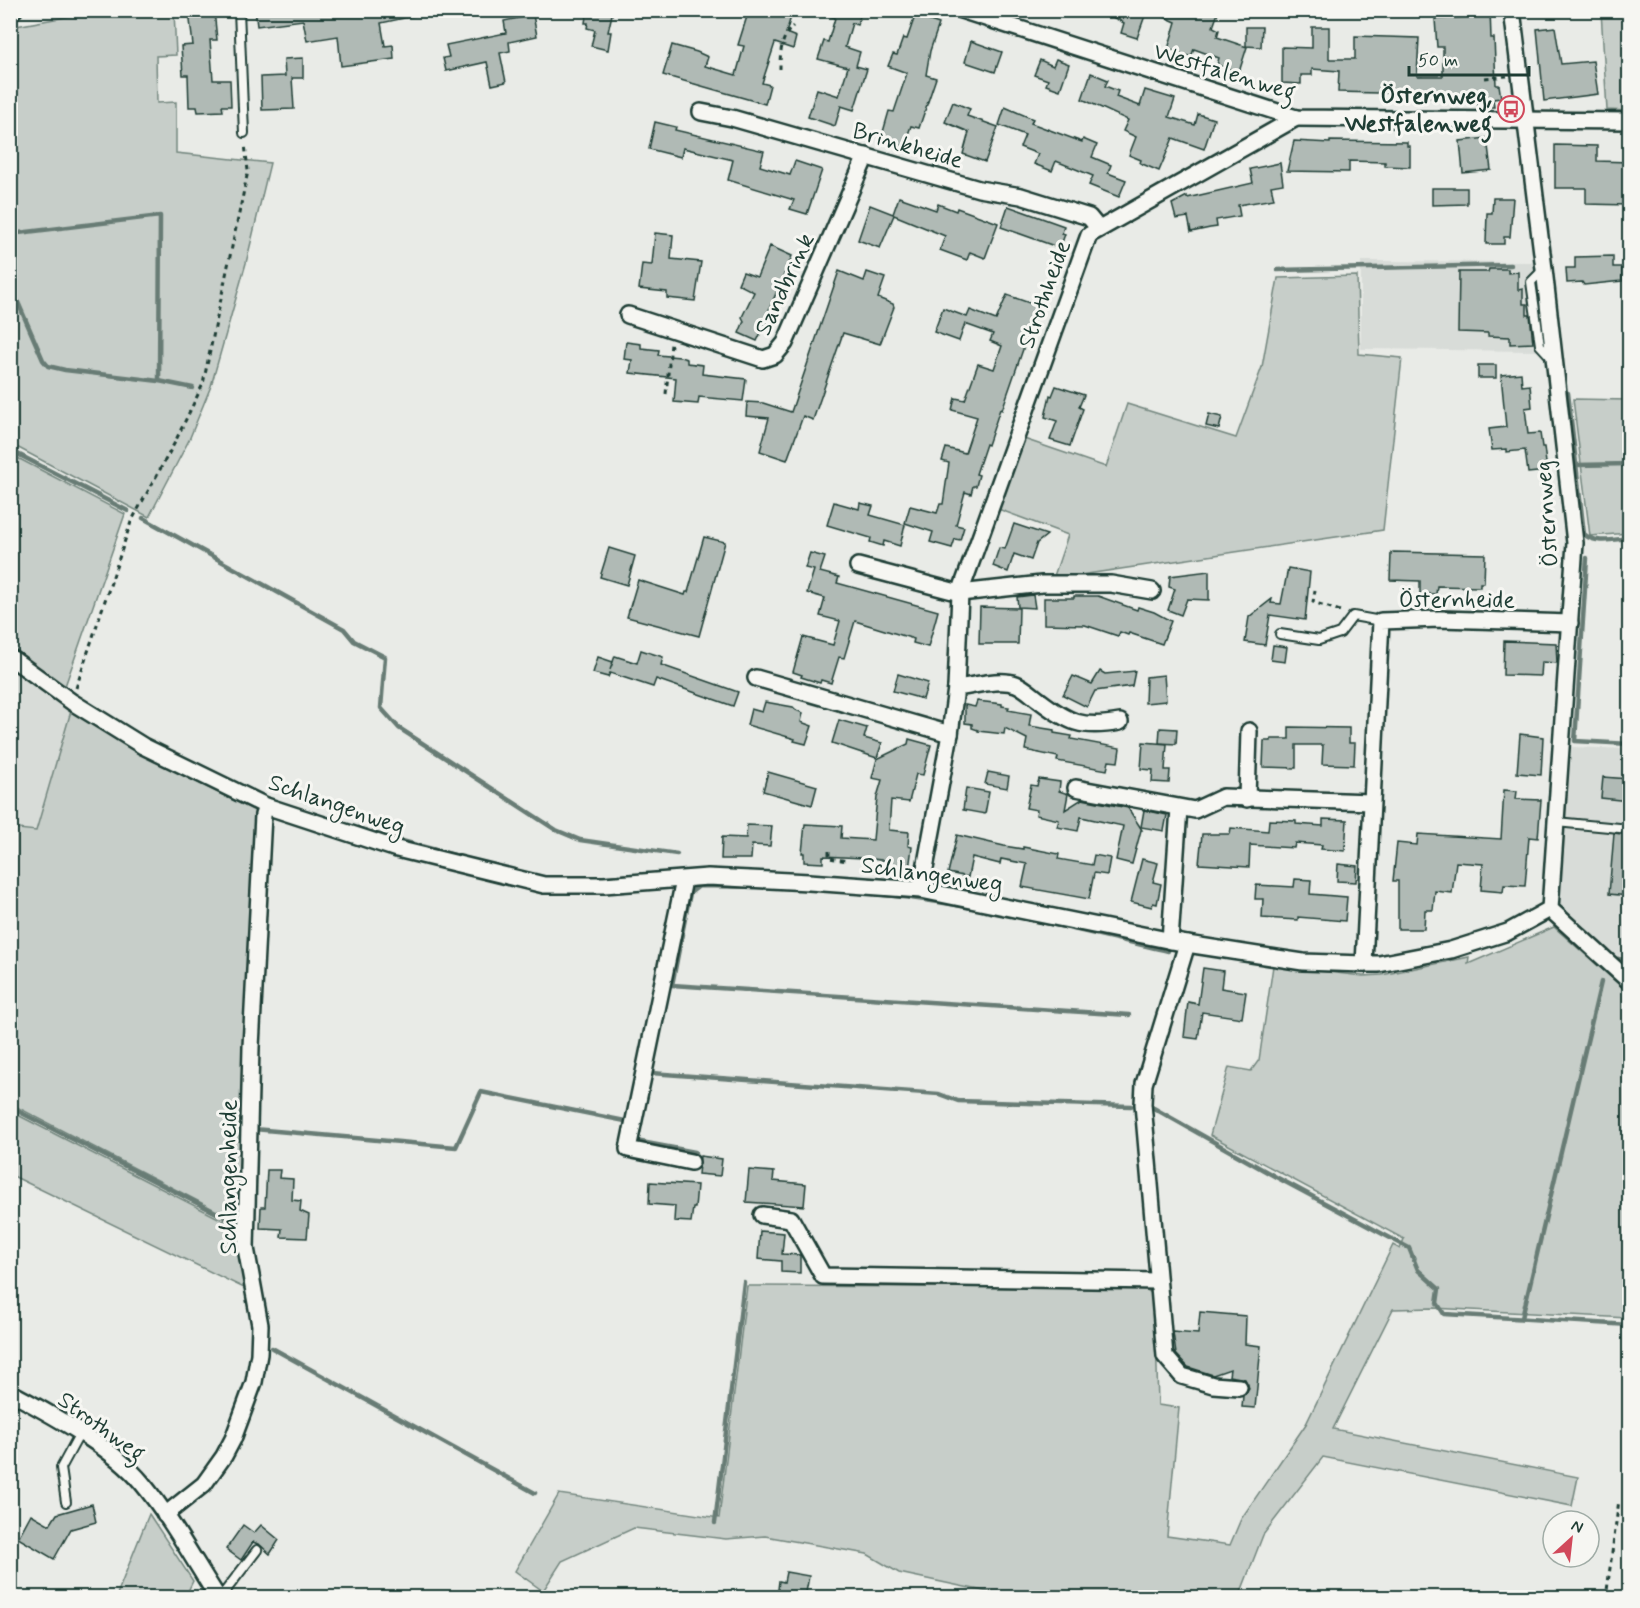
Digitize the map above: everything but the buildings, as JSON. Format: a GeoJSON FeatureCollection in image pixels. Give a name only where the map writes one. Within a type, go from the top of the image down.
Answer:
{"type":"FeatureCollection","features":[{"type":"Feature","properties":{"kind":"street","name":"Westfalenweg"},"geometry":{"type":"LineString","coordinates":[[961,10],[1296,118],[1629,121]]}},
{"type":"Feature","properties":{"kind":"street","name":"Östernweg"},"geometry":{"type":"LineString","coordinates":[[1512,10],[1575,543],[1550,909]]}},
{"type":"Feature","properties":{"kind":"street","name":"Brinkheide"},"geometry":{"type":"LineString","coordinates":[[701,112],[732,117],[762,128],[979,189],[1021,196],[1089,217],[1099,229]]}},
{"type":"Feature","properties":{"kind":"street","name":"Strothheide"},"geometry":{"type":"LineString","coordinates":[[921,890],[950,734],[956,688],[960,592],[1089,236],[1296,118]]}},
{"type":"Feature","properties":{"kind":"street","name":"Sandbrink"},"geometry":{"type":"LineString","coordinates":[[628,315],[763,359],[775,355],[785,343],[866,156]]}},
{"type":"Feature","properties":{"kind":"street"},"geometry":{"type":"LineString","coordinates":[[858,566],[960,592],[1042,584],[1112,584],[1152,591]]}},
{"type":"Feature","properties":{"kind":"street","name":"Östernheide"},"geometry":{"type":"LineString","coordinates":[[1364,964],[1381,621],[1440,619],[1570,623]]}},
{"type":"Feature","properties":{"kind":"street","name":"Schlangenweg"},"geometry":{"type":"LineString","coordinates":[[10,657],[72,702],[143,746],[266,806],[397,849],[544,885],[583,886],[708,877],[921,890],[1187,944],[1303,962],[1364,964],[1379,964],[1451,950],[1508,932],[1550,909]]}},
{"type":"Feature","properties":{"kind":"street"},"geometry":{"type":"LineString","coordinates":[[756,678],[950,734]]}},
{"type":"Feature","properties":{"kind":"street"},"geometry":{"type":"LineString","coordinates":[[956,688],[1007,682],[1018,685],[1061,717],[1080,724],[1099,726],[1120,722]]}},
{"type":"Feature","properties":{"kind":"street"},"geometry":{"type":"LineString","coordinates":[[1247,799],[1249,731]]}},
{"type":"Feature","properties":{"kind":"street"},"geometry":{"type":"LineString","coordinates":[[1076,788],[1195,810],[1223,797],[1371,802]]}},
{"type":"Feature","properties":{"kind":"street","name":"Schlangenheide"},"geometry":{"type":"LineString","coordinates":[[165,1515],[204,1484],[224,1456],[233,1439],[254,1382],[259,1354],[260,1325],[246,1248],[251,1047],[263,815],[266,806]]}},
{"type":"Feature","properties":{"kind":"street"},"geometry":{"type":"LineString","coordinates":[[1170,941],[1179,808]]}},
{"type":"Feature","properties":{"kind":"street"},"geometry":{"type":"LineString","coordinates":[[684,880],[628,1149],[692,1162]]}},
{"type":"Feature","properties":{"kind":"street"},"geometry":{"type":"LineString","coordinates":[[1550,909],[1629,982]]}},
{"type":"Feature","properties":{"kind":"street"},"geometry":{"type":"LineString","coordinates":[[1187,944],[1144,1084],[1143,1104],[1165,1356],[1182,1376],[1213,1385],[1239,1387]]}},
{"type":"Feature","properties":{"kind":"street"},"geometry":{"type":"LineString","coordinates":[[762,1215],[791,1219],[823,1276],[1158,1281]]}},
{"type":"Feature","properties":{"kind":"street","name":"Strothweg"},"geometry":{"type":"LineString","coordinates":[[10,1392],[80,1433],[141,1482],[219,1598]]}},
{"type":"Feature","properties":{"kind":"lane"},"geometry":{"type":"LineString","coordinates":[[239,10],[244,133]]}},
{"type":"Feature","properties":{"kind":"lane"},"geometry":{"type":"LineString","coordinates":[[1280,634],[1319,640],[1340,633],[1353,616],[1381,621]]}},
{"type":"Feature","properties":{"kind":"lane"},"geometry":{"type":"LineString","coordinates":[[10,755],[13,759],[10,770]]}},
{"type":"Feature","properties":{"kind":"lane"},"geometry":{"type":"LineString","coordinates":[[1556,822],[1629,829]]}},
{"type":"Feature","properties":{"kind":"lane"},"geometry":{"type":"LineString","coordinates":[[66,1502],[61,1468],[80,1433]]}},
{"type":"Feature","properties":{"kind":"lane"},"geometry":{"type":"LineString","coordinates":[[219,1598],[257,1550]]}},
{"type":"Feature","properties":{"kind":"path"},"geometry":{"type":"LineString","coordinates":[[780,69],[780,52],[787,31],[793,26]]}},
{"type":"Feature","properties":{"kind":"path"},"geometry":{"type":"LineString","coordinates":[[1485,78],[1520,74]]}},
{"type":"Feature","properties":{"kind":"path"},"geometry":{"type":"LineString","coordinates":[[72,702],[131,522],[174,444],[203,384],[248,171],[244,133]]}},
{"type":"Feature","properties":{"kind":"path"},"geometry":{"type":"LineString","coordinates":[[666,394],[674,330]]}},
{"type":"Feature","properties":{"kind":"path"},"geometry":{"type":"LineString","coordinates":[[1315,590],[1313,602],[1353,616]]}},
{"type":"Feature","properties":{"kind":"path"},"geometry":{"type":"LineString","coordinates":[[829,851],[829,858],[847,861]]}},
{"type":"Feature","properties":{"kind":"path"},"geometry":{"type":"LineString","coordinates":[[1606,1598],[1619,1500]]}},
{"type":"Feature","properties":{"kind":"shaded area"},"geometry":{"type":"Polygon","coordinates":[[[104,10],[174,11],[176,55],[156,56],[157,103],[176,102],[176,153],[270,163],[246,263],[211,386],[189,440],[149,517],[11,444],[11,27],[104,10]]]}},
{"type":"Feature","properties":{"kind":"shaded area"},"geometry":{"type":"Polygon","coordinates":[[[1601,11],[1629,11],[1629,111],[1607,110],[1601,11]]]}},
{"type":"Feature","properties":{"kind":"shaded area"},"geometry":{"type":"Polygon","coordinates":[[[1361,261],[1534,262],[1543,351],[1361,349],[1361,261]]]}},
{"type":"Feature","properties":{"kind":"shaded area"},"geometry":{"type":"Polygon","coordinates":[[[1357,276],[1359,354],[1402,358],[1383,530],[1053,579],[1068,535],[998,509],[1024,439],[1106,467],[1127,404],[1236,438],[1262,367],[1278,278],[1357,276]]]}},
{"type":"Feature","properties":{"kind":"shaded area"},"geometry":{"type":"Polygon","coordinates":[[[1573,399],[1629,400],[1629,533],[1590,536],[1573,399]]]}},
{"type":"Feature","properties":{"kind":"shaded area"},"geometry":{"type":"Polygon","coordinates":[[[10,454],[125,514],[64,689],[11,648],[10,454]]]}},
{"type":"Feature","properties":{"kind":"shaded area"},"geometry":{"type":"Polygon","coordinates":[[[11,663],[71,711],[36,831],[11,828],[11,663]]]}},
{"type":"Feature","properties":{"kind":"shaded area"},"geometry":{"type":"Polygon","coordinates":[[[71,711],[140,754],[255,811],[240,1223],[11,1104],[10,828],[36,831],[71,711]]]}},
{"type":"Feature","properties":{"kind":"shaded area"},"geometry":{"type":"Polygon","coordinates":[[[1571,747],[1629,749],[1629,957],[1610,955],[1561,909],[1557,897],[1571,747]]]}},
{"type":"Feature","properties":{"kind":"shaded area"},"geometry":{"type":"Polygon","coordinates":[[[1554,927],[1629,993],[1630,1306],[1628,1318],[1433,1308],[1393,1309],[1333,1429],[1578,1477],[1572,1506],[1323,1457],[1263,1535],[1239,1597],[1012,1597],[899,1573],[867,1554],[765,1536],[726,1539],[634,1528],[562,1561],[543,1591],[515,1571],[559,1494],[719,1518],[747,1286],[1144,1288],[1155,1296],[1158,1405],[1179,1408],[1167,1536],[1230,1545],[1241,1519],[1306,1424],[1393,1245],[1400,1249],[1404,1239],[1210,1135],[1229,1067],[1251,1071],[1259,1060],[1273,966],[1363,976],[1382,975],[1469,957],[1468,964],[1554,927]]]}},
{"type":"Feature","properties":{"kind":"shaded area"},"geometry":{"type":"Polygon","coordinates":[[[10,1111],[238,1228],[248,1290],[11,1175],[10,1111]]]}},
{"type":"Feature","properties":{"kind":"shaded area"},"geometry":{"type":"Polygon","coordinates":[[[149,1514],[193,1581],[185,1597],[116,1597],[149,1514]]]}},
{"type":"Feature","properties":{"kind":"waterway"},"geometry":{"type":"LineString","coordinates":[[10,234],[160,216],[159,381]]}},
{"type":"Feature","properties":{"kind":"waterway"},"geometry":{"type":"LineString","coordinates":[[1277,270],[1511,265]]}},
{"type":"Feature","properties":{"kind":"waterway"},"geometry":{"type":"LineString","coordinates":[[10,284],[43,360],[48,366],[159,381],[193,388]]}},
{"type":"Feature","properties":{"kind":"waterway"},"geometry":{"type":"LineString","coordinates":[[1568,393],[1584,534],[1600,540],[1630,538]]}},
{"type":"Feature","properties":{"kind":"waterway"},"geometry":{"type":"LineString","coordinates":[[10,450],[128,511]]}},
{"type":"Feature","properties":{"kind":"waterway"},"geometry":{"type":"LineString","coordinates":[[1576,465],[1630,464]]}},
{"type":"Feature","properties":{"kind":"waterway"},"geometry":{"type":"LineString","coordinates":[[143,518],[344,629],[354,641],[385,657],[381,708],[399,728],[556,830],[580,840],[677,854]]}},
{"type":"Feature","properties":{"kind":"waterway"},"geometry":{"type":"LineString","coordinates":[[1587,558],[1575,741],[1630,744]]}},
{"type":"Feature","properties":{"kind":"waterway"},"geometry":{"type":"LineString","coordinates":[[365,831],[458,856]]}},
{"type":"Feature","properties":{"kind":"waterway"},"geometry":{"type":"LineString","coordinates":[[596,878],[632,875]]}},
{"type":"Feature","properties":{"kind":"waterway"},"geometry":{"type":"LineString","coordinates":[[767,887],[699,886],[690,893],[672,985],[1129,1015]]}},
{"type":"Feature","properties":{"kind":"waterway"},"geometry":{"type":"LineString","coordinates":[[862,893],[978,909],[1168,951]]}},
{"type":"Feature","properties":{"kind":"waterway"},"geometry":{"type":"LineString","coordinates":[[1618,959],[1630,970]]}},
{"type":"Feature","properties":{"kind":"waterway"},"geometry":{"type":"LineString","coordinates":[[1618,959],[1630,960]]}},
{"type":"Feature","properties":{"kind":"waterway"},"geometry":{"type":"LineString","coordinates":[[1522,1318],[1601,982]]}},
{"type":"Feature","properties":{"kind":"waterway"},"geometry":{"type":"LineString","coordinates":[[650,1077],[651,1073],[939,1094],[958,1101],[1131,1106]]}},
{"type":"Feature","properties":{"kind":"waterway"},"geometry":{"type":"LineString","coordinates":[[254,1129],[456,1147],[481,1092],[625,1121]]}},
{"type":"Feature","properties":{"kind":"waterway"},"geometry":{"type":"LineString","coordinates":[[1150,1106],[1409,1248],[1418,1270],[1439,1289],[1437,1303],[1444,1314],[1630,1325]]}},
{"type":"Feature","properties":{"kind":"waterway"},"geometry":{"type":"LineString","coordinates":[[10,1107],[236,1223]]}},
{"type":"Feature","properties":{"kind":"waterway"},"geometry":{"type":"LineString","coordinates":[[637,1138],[636,1141],[695,1152]]}},
{"type":"Feature","properties":{"kind":"waterway"},"geometry":{"type":"LineString","coordinates":[[715,1523],[744,1282]]}},
{"type":"Feature","properties":{"kind":"waterway"},"geometry":{"type":"LineString","coordinates":[[272,1348],[535,1493]]}},
{"type":"Feature","properties":{"kind":"place","name":"Östernweg, Westfalenweg"},"geometry":{"type":"Point","coordinates":[1511,109]}}]}
